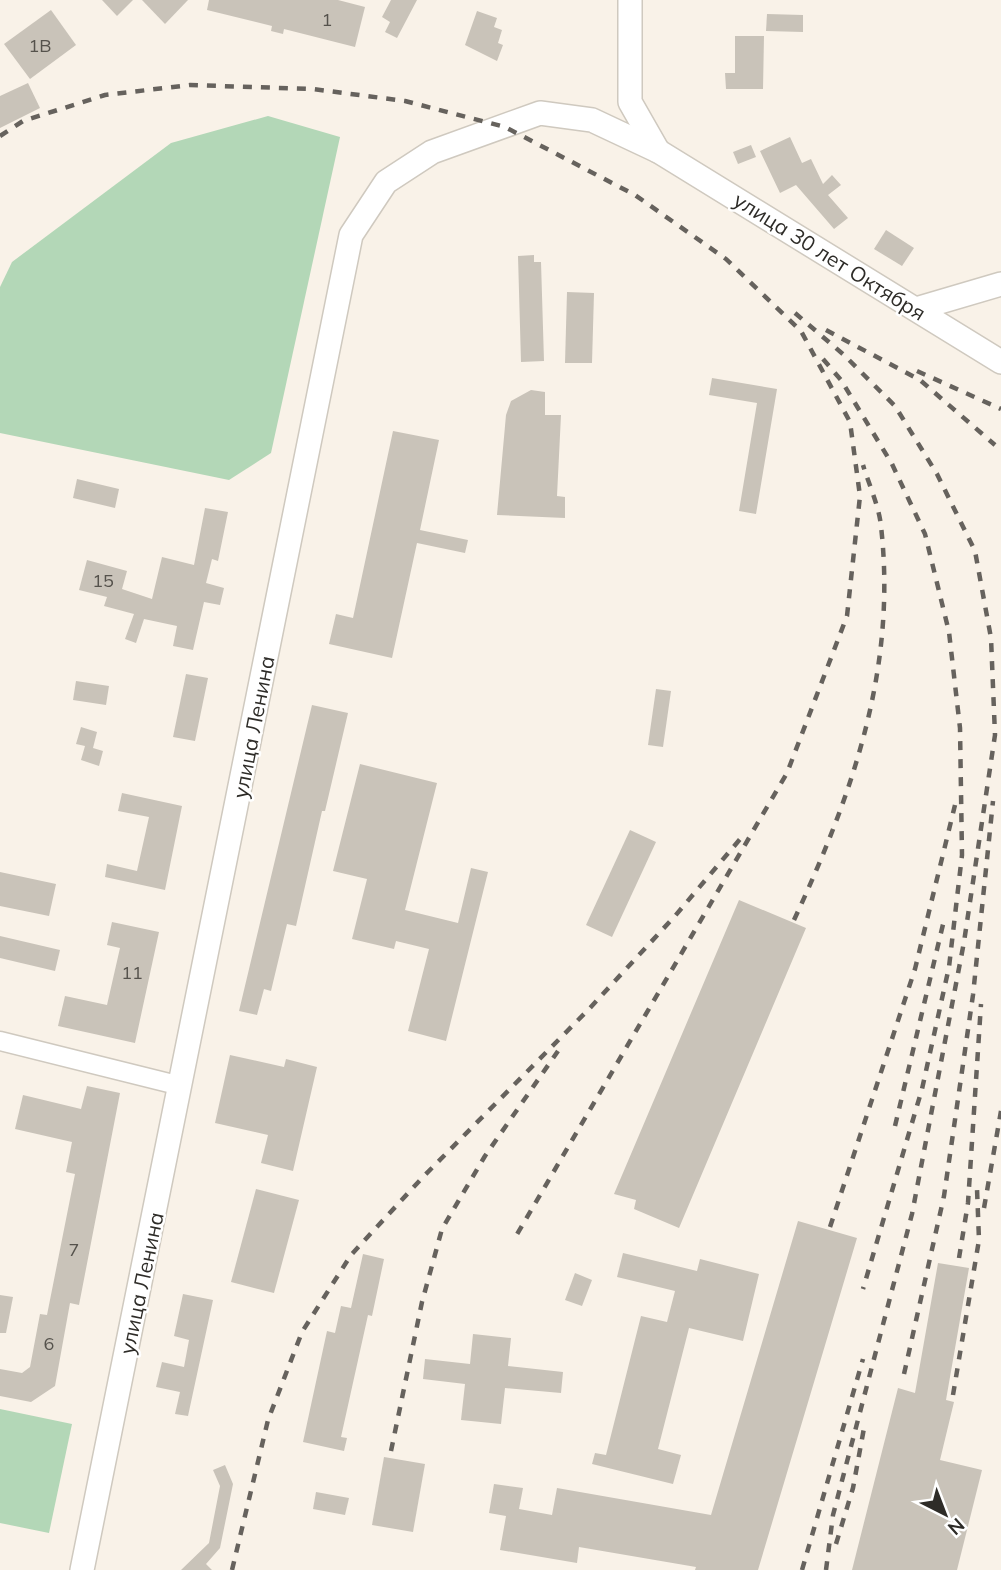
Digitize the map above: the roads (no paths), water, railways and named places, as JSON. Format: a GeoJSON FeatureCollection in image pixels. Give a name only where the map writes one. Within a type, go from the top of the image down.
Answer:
{"type":"FeatureCollection","features":[{"type":"Feature","properties":{"kind":"street"},"geometry":{"type":"LineString","coordinates":[[630,0],[630,102],[658,151]]}},
{"type":"Feature","properties":{"kind":"street","name":"улица Ленина"},"geometry":{"type":"LineString","coordinates":[[82,1570],[351,235],[386,182],[432,152],[540,113],[592,120],[658,151]]}},
{"type":"Feature","properties":{"kind":"street","name":"улица 30 лет Октября"},"geometry":{"type":"LineString","coordinates":[[658,151],[1001,362]]}},
{"type":"Feature","properties":{"kind":"street"},"geometry":{"type":"LineString","coordinates":[[916,309],[1001,284]]}},
{"type":"Feature","properties":{"kind":"street"},"geometry":{"type":"LineString","coordinates":[[0,1041],[181,1086]]}},
{"type":"Feature","properties":{"kind":"railway"},"geometry":{"type":"LineString","coordinates":[[0,136],[23,121],[105,95],[190,85],[313,89],[405,101],[505,127],[635,195],[726,259],[801,331],[850,422],[860,496],[847,616],[787,773],[516,1236]]}},
{"type":"Feature","properties":{"kind":"railway"},"geometry":{"type":"LineString","coordinates":[[795,313],[844,355],[895,406],[937,474],[975,551],[991,638],[995,735],[964,942],[912,1214],[833,1515],[826,1570]]}},
{"type":"Feature","properties":{"kind":"railway"},"geometry":{"type":"LineString","coordinates":[[826,330],[920,380],[995,445]]}},
{"type":"Feature","properties":{"kind":"railway"},"geometry":{"type":"LineString","coordinates":[[823,359],[841,380],[892,464],[925,534],[949,632],[960,728],[962,855],[949,967],[922,1089],[863,1289]]}},
{"type":"Feature","properties":{"kind":"railway"},"geometry":{"type":"LineString","coordinates":[[917,371],[1001,409]]}},
{"type":"Feature","properties":{"kind":"railway"},"geometry":{"type":"LineString","coordinates":[[794,920],[835,825],[852,777],[876,680],[884,578],[881,526],[863,465]]}},
{"type":"Feature","properties":{"kind":"railway"},"geometry":{"type":"LineString","coordinates":[[904,1374],[944,1196],[973,995],[993,801]]}},
{"type":"Feature","properties":{"kind":"railway"},"geometry":{"type":"LineString","coordinates":[[830,1227],[915,969],[955,805]]}},
{"type":"Feature","properties":{"kind":"railway"},"geometry":{"type":"LineString","coordinates":[[232,1570],[268,1420],[302,1332],[351,1255],[422,1178],[589,1009],[675,916],[741,838]]}},
{"type":"Feature","properties":{"kind":"railway"},"geometry":{"type":"LineString","coordinates":[[895,1126],[945,916]]}},
{"type":"Feature","properties":{"kind":"railway"},"geometry":{"type":"LineString","coordinates":[[959,1258],[968,1203],[981,1004]]}},
{"type":"Feature","properties":{"kind":"railway"},"geometry":{"type":"LineString","coordinates":[[391,1451],[422,1302],[442,1229],[485,1156],[558,1051]]}},
{"type":"Feature","properties":{"kind":"railway"},"geometry":{"type":"LineString","coordinates":[[984,1208],[1001,1111]]}},
{"type":"Feature","properties":{"kind":"railway"},"geometry":{"type":"LineString","coordinates":[[953,1395],[979,1240],[977,1189]]}},
{"type":"Feature","properties":{"kind":"railway"},"geometry":{"type":"LineString","coordinates":[[802,1570],[863,1359]]}},
{"type":"Feature","properties":{"kind":"railway"},"geometry":{"type":"LineString","coordinates":[[836,1544],[853,1488],[864,1428]]}}]}
